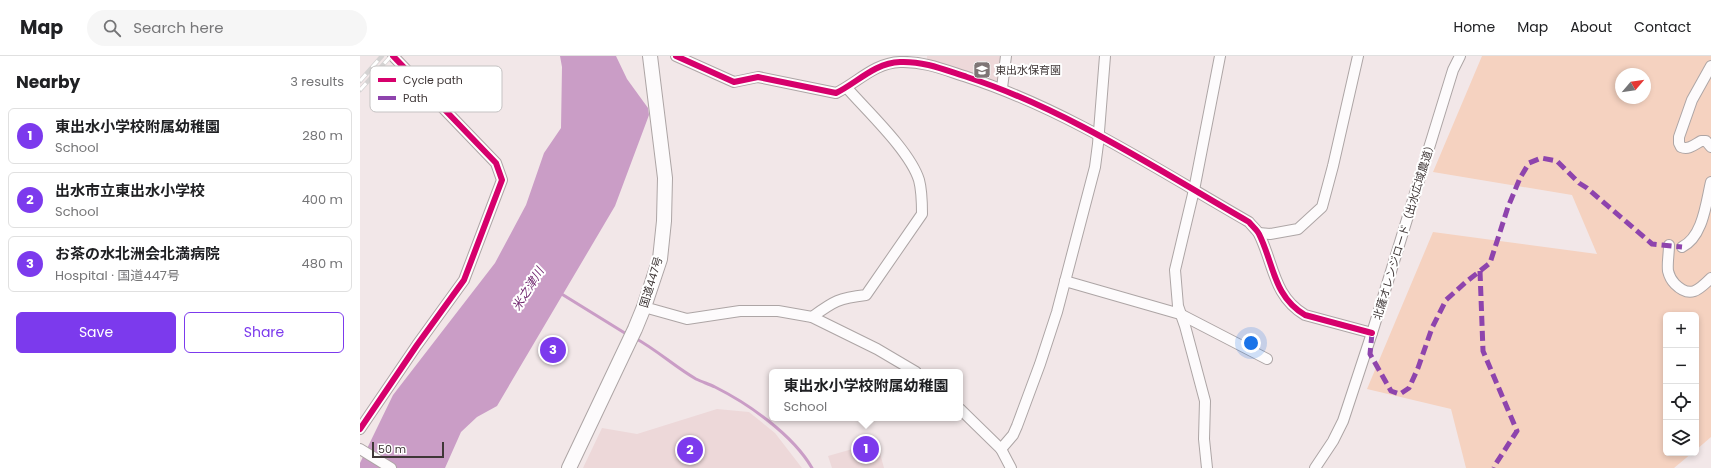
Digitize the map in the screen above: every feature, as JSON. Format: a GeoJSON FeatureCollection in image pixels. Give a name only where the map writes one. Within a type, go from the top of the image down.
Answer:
{"type":"FeatureCollection","features":[{"type":"Feature","properties":{"kind":"highway","name":"国道447号"},"geometry":{"type":"LineString","coordinates":[[569,468],[635,329],[660,259],[664,221],[665,178],[650,56]]}},
{"type":"Feature","properties":{"kind":"street"},"geometry":{"type":"LineString","coordinates":[[393,56],[403,66]]}},
{"type":"Feature","properties":{"kind":"street"},"geometry":{"type":"LineString","coordinates":[[676,56],[734,82],[758,77],[836,93],[847,88],[876,67],[899,62],[928,64],[1002,88],[1098,134],[1249,222],[1259,233],[1277,284],[1285,298],[1295,309],[1305,315],[1372,333]]}},
{"type":"Feature","properties":{"kind":"street"},"geometry":{"type":"LineString","coordinates":[[1002,88],[1006,56]]}},
{"type":"Feature","properties":{"kind":"street"},"geometry":{"type":"LineString","coordinates":[[1001,449],[1013,435],[1017,426],[1057,312],[1094,167],[1105,56]]}},
{"type":"Feature","properties":{"kind":"street"},"geometry":{"type":"LineString","coordinates":[[1207,468],[1204,439],[1205,401],[1185,326],[1178,306],[1175,270],[1194,190],[1220,56]]}},
{"type":"Feature","properties":{"kind":"street"},"geometry":{"type":"LineString","coordinates":[[1259,233],[1270,234],[1298,230],[1322,206],[1333,166],[1358,56]]}},
{"type":"Feature","properties":{"kind":"street","name":"北薩オレンジロード（出水広域農道）"},"geometry":{"type":"LineString","coordinates":[[1315,468],[1333,441],[1343,421],[1372,333],[1453,70],[1460,56]]}},
{"type":"Feature","properties":{"kind":"street"},"geometry":{"type":"LineString","coordinates":[[1711,66],[1692,100],[1679,136],[1679,143],[1680,147],[1685,149],[1690,148],[1701,141],[1706,141],[1711,147]]}},
{"type":"Feature","properties":{"kind":"street"},"geometry":{"type":"LineString","coordinates":[[812,317],[833,301],[847,297],[866,295],[922,214],[922,199],[919,180],[905,154],[847,88]]}},
{"type":"Feature","properties":{"kind":"street"},"geometry":{"type":"LineString","coordinates":[[360,429],[417,345],[464,280],[502,180],[496,163],[447,112]]}},
{"type":"Feature","properties":{"kind":"street"},"geometry":{"type":"LineString","coordinates":[[1682,247],[1689,244],[1700,226],[1711,182]]}},
{"type":"Feature","properties":{"kind":"street"},"geometry":{"type":"LineString","coordinates":[[1669,246],[1668,272],[1673,281],[1681,290],[1688,292],[1699,289],[1711,278]]}},
{"type":"Feature","properties":{"kind":"street"},"geometry":{"type":"LineString","coordinates":[[1065,281],[1180,314],[1267,358]]}},
{"type":"Feature","properties":{"kind":"street"},"geometry":{"type":"LineString","coordinates":[[644,307],[687,319],[740,311],[778,311],[812,317],[877,349],[911,369]]}},
{"type":"Feature","properties":{"kind":"street"},"geometry":{"type":"LineString","coordinates":[[963,412],[1001,449],[1011,468]]}},
{"type":"Feature","properties":{"kind":"street"},"geometry":{"type":"LineString","coordinates":[[360,449],[392,468]]}},
{"type":"Feature","properties":{"kind":"shaded area","name":"東出水保育園"},"geometry":{"type":"Polygon","coordinates":[[[927,56],[1003,56],[1000,82],[927,59],[927,56]]]}},
{"type":"Feature","properties":{"kind":"shaded area"},"geometry":{"type":"Polygon","coordinates":[[[1482,56],[1711,56],[1711,437],[1699,447],[1699,312],[1663,312],[1663,456],[1688,456],[1674,468],[1466,468],[1451,409],[1367,389],[1433,232],[1597,254],[1572,195],[1433,172],[1482,56]]]}},
{"type":"Feature","properties":{"kind":"shaded area"},"geometry":{"type":"Polygon","coordinates":[[[717,409],[749,412],[775,433],[802,468],[583,468],[602,428],[637,434],[717,409]]]}},
{"type":"Feature","properties":{"kind":"shaded area"},"geometry":{"type":"Polygon","coordinates":[[[877,442],[884,468],[832,468],[828,456],[877,442]]]}},
{"type":"Feature","properties":{"kind":"water","name":"米之津川"},"geometry":{"type":"Polygon","coordinates":[[[560,56],[616,56],[627,79],[648,108],[649,115],[615,206],[497,406],[477,417],[461,432],[445,468],[360,468],[360,463],[393,395],[495,263],[526,205],[544,153],[561,128],[562,67],[560,56]]]}},
{"type":"Feature","properties":{"kind":"waterway"},"geometry":{"type":"LineString","coordinates":[[560,293],[628,335]]}},
{"type":"Feature","properties":{"kind":"waterway"},"geometry":{"type":"LineString","coordinates":[[635,338],[696,379],[713,386],[756,411],[794,444],[812,468]]}},
{"type":"Feature","properties":{"kind":"railway"},"geometry":{"type":"LineString","coordinates":[[373,66],[382,56]]}},
{"type":"Feature","properties":{"kind":"railway"},"geometry":{"type":"LineString","coordinates":[[382,66],[391,56]]}},
{"type":"Feature","properties":{"kind":"railway"},"geometry":{"type":"LineString","coordinates":[[360,81],[370,70]]}},
{"type":"Feature","properties":{"kind":"railway"},"geometry":{"type":"LineString","coordinates":[[360,90],[370,79]]}},
{"type":"Feature","properties":{"kind":"marked path"},"geometry":{"type":"LineString","coordinates":[[1372,333],[1370,354],[1391,391],[1400,394],[1409,388],[1418,368],[1432,328],[1446,300],[1490,263],[1508,207],[1520,178],[1529,163],[1541,158],[1557,161],[1579,183],[1587,188],[1652,244],[1682,247]]}},
{"type":"Feature","properties":{"kind":"marked path"},"geometry":{"type":"LineString","coordinates":[[1480,271],[1483,351],[1517,431],[1494,468]]}},
{"type":"Feature","properties":{"kind":"cycle path"},"geometry":{"type":"LineString","coordinates":[[393,56],[403,66]]}},
{"type":"Feature","properties":{"kind":"cycle path"},"geometry":{"type":"LineString","coordinates":[[676,56],[734,82],[758,77],[836,93],[882,66],[900,62],[934,66],[1004,91],[1041,106],[1112,142],[1249,222],[1259,234],[1280,289],[1286,299],[1294,307],[1305,315],[1372,333]]}},
{"type":"Feature","properties":{"kind":"cycle path"},"geometry":{"type":"LineString","coordinates":[[360,429],[417,345],[464,280],[502,180],[496,163],[447,112]]}},
{"type":"Feature","properties":{"kind":"place","name":"東出水保育園"},"geometry":{"type":"Point","coordinates":[982,70]}},
{"type":"Feature","properties":{"kind":"place","name":"お茶の水北洲会北満病院"},"geometry":{"type":"Point","coordinates":[553,350]}},
{"type":"Feature","properties":{"kind":"place","name":"東出水小学校附属幼稚園"},"geometry":{"type":"Point","coordinates":[866,449]}},
{"type":"Feature","properties":{"kind":"place","name":"出水市立東出水小学校"},"geometry":{"type":"Point","coordinates":[690,450]}}]}
